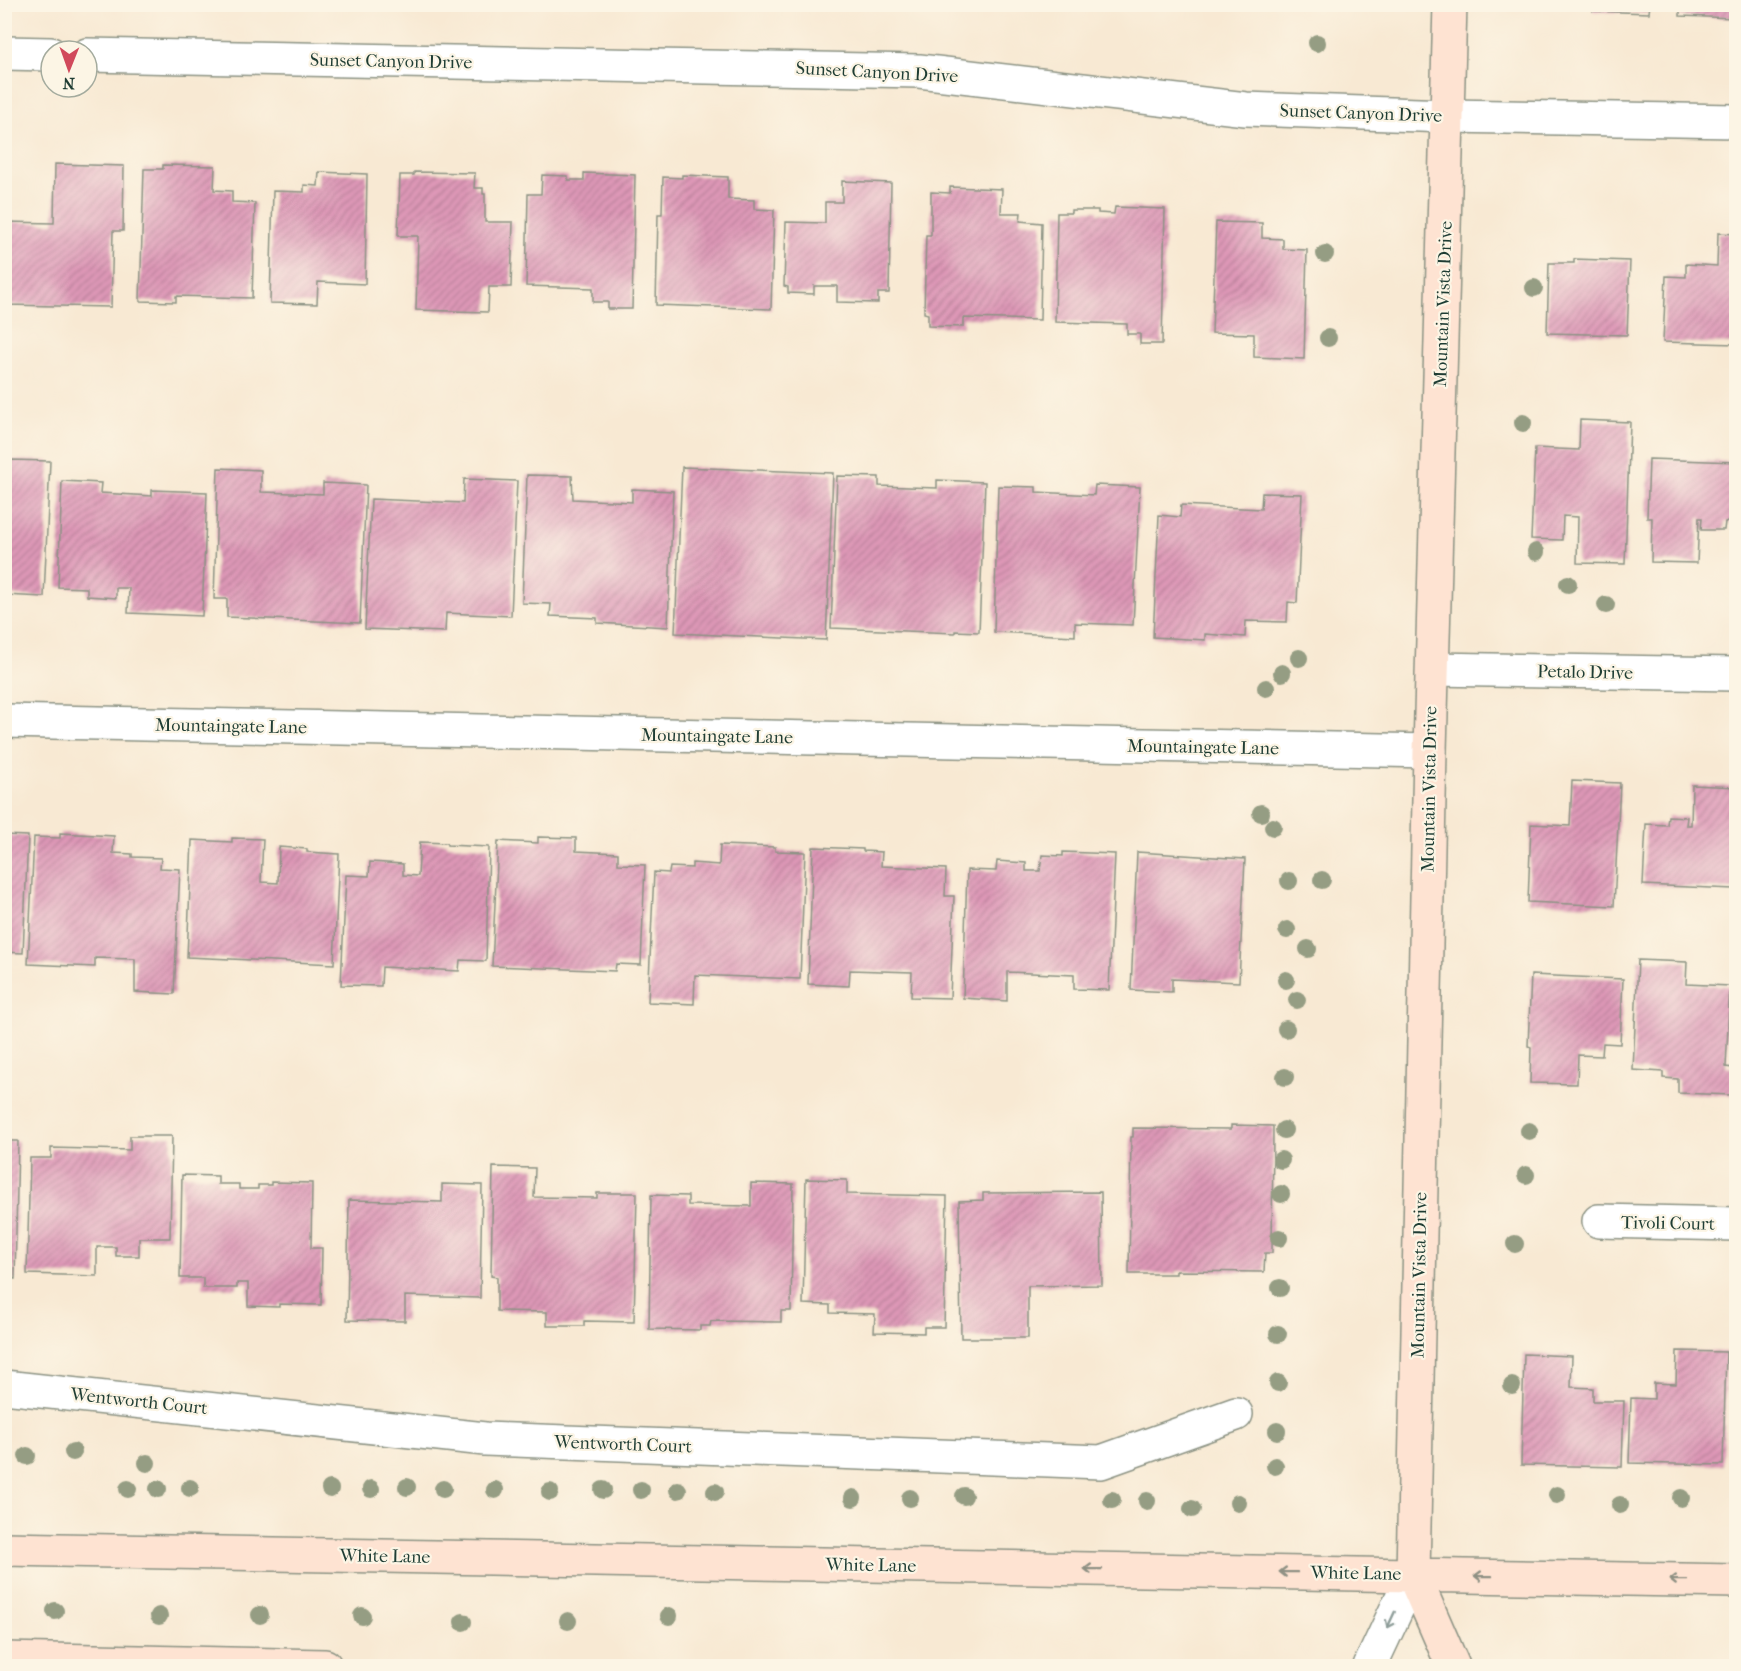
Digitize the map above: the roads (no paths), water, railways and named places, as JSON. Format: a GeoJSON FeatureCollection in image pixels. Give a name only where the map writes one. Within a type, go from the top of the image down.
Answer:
{"type":"FeatureCollection","features":[{"type":"Feature","properties":{"kind":"main road","name":"Mountain Vista Drive"},"geometry":{"type":"LineString","coordinates":[[1450,4],[1430,751],[1413,1574],[1453,1666]]}},
{"type":"Feature","properties":{"kind":"main road","name":"White Lane"},"geometry":{"type":"LineString","coordinates":[[4,1549],[1737,1581]]}},
{"type":"Feature","properties":{"kind":"main road"},"geometry":{"type":"LineString","coordinates":[[4,1659],[325,1666]]}},
{"type":"Feature","properties":{"kind":"street"},"geometry":{"type":"LineString","coordinates":[[4,53],[39,54]]}},
{"type":"Feature","properties":{"kind":"street","name":"Sunset Canyon Drive"},"geometry":{"type":"LineString","coordinates":[[99,55],[919,71],[1246,109],[1448,116],[1737,121]]}},
{"type":"Feature","properties":{"kind":"street","name":"Petalo Drive"},"geometry":{"type":"LineString","coordinates":[[1433,669],[1737,674]]}},
{"type":"Feature","properties":{"kind":"street","name":"Mountaingate Lane"},"geometry":{"type":"LineString","coordinates":[[4,721],[1430,751]]}},
{"type":"Feature","properties":{"kind":"street","name":"Tivoli Court"},"geometry":{"type":"LineString","coordinates":[[1599,1221],[1737,1224]]}},
{"type":"Feature","properties":{"kind":"street","name":"Wentworth Court"},"geometry":{"type":"LineString","coordinates":[[4,1387],[485,1439],[1101,1462],[1236,1414]]}},
{"type":"Feature","properties":{"kind":"street","name":"Mountain Vista Drive"},"geometry":{"type":"LineString","coordinates":[[1370,1666],[1413,1574]]}}]}
